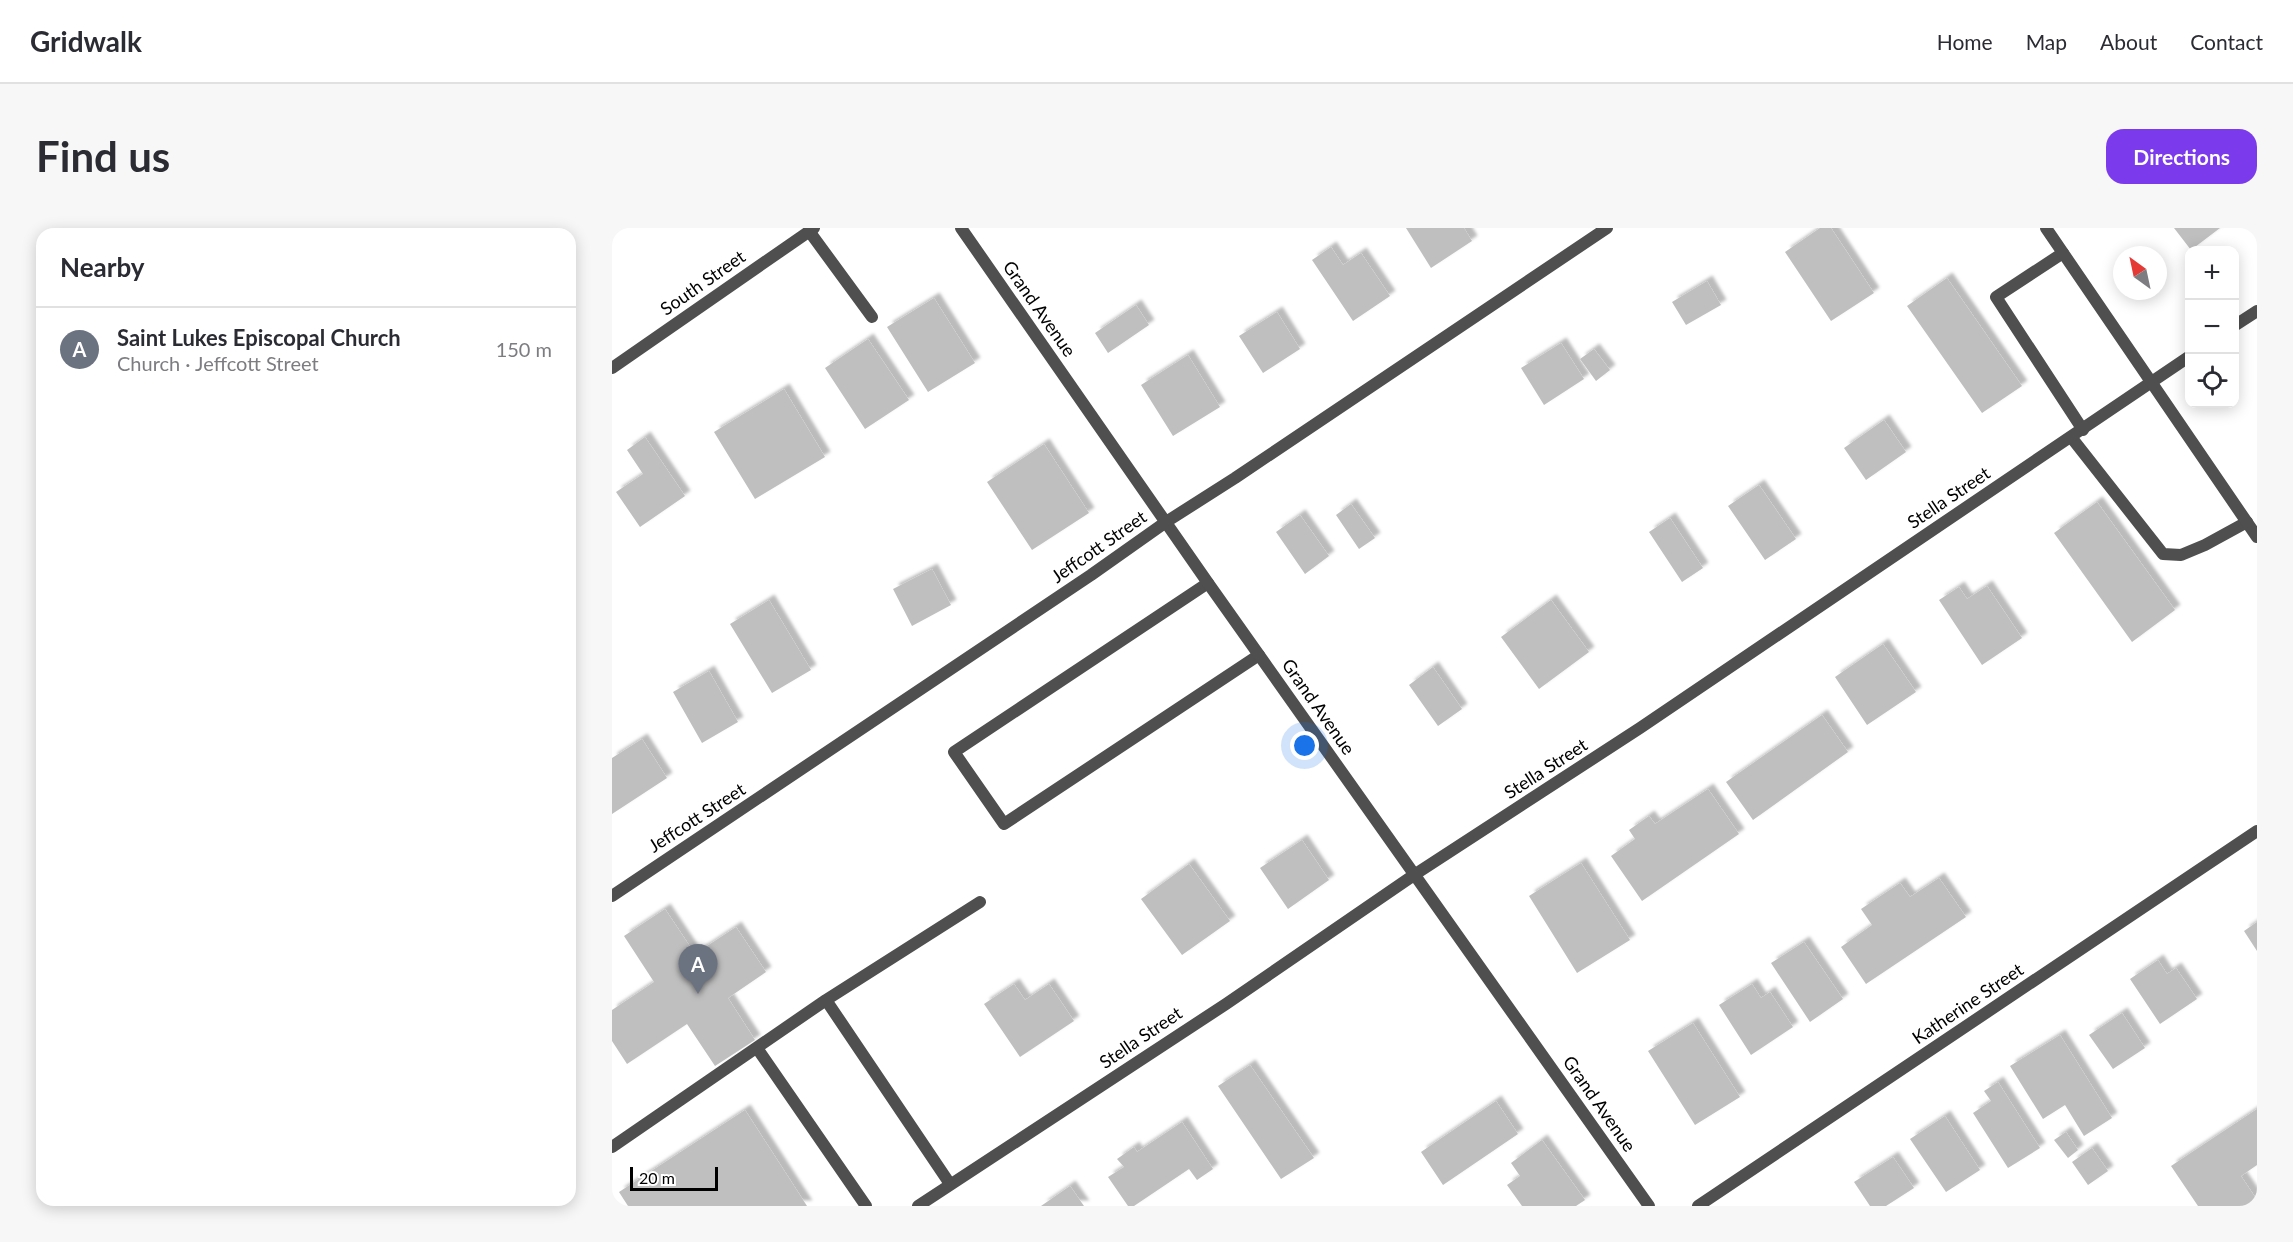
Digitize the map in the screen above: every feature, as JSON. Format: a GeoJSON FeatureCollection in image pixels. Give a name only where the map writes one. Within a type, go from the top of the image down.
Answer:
{"type":"FeatureCollection","features":[{"type":"Feature","properties":{"kind":"street","name":"Grand Avenue"},"geometry":{"type":"LineString","coordinates":[[961,228],[1208,583],[1649,1206]]}},
{"type":"Feature","properties":{"kind":"street","name":"Jeffcott Street"},"geometry":{"type":"LineString","coordinates":[[612,896],[1607,228]]}},
{"type":"Feature","properties":{"kind":"street"},"geometry":{"type":"LineString","coordinates":[[2046,228],[2257,537]]}},
{"type":"Feature","properties":{"kind":"street"},"geometry":{"type":"LineString","coordinates":[[812,230],[872,317]]}},
{"type":"Feature","properties":{"kind":"street","name":"South Street"},"geometry":{"type":"LineString","coordinates":[[612,368],[812,230]]}},
{"type":"Feature","properties":{"kind":"street"},"geometry":{"type":"LineString","coordinates":[[2063,253],[1996,297],[2083,430]]}},
{"type":"Feature","properties":{"kind":"street"},"geometry":{"type":"LineString","coordinates":[[2239,323],[2257,311]]}},
{"type":"Feature","properties":{"kind":"street","name":"Stella Street"},"geometry":{"type":"LineString","coordinates":[[918,1206],[1226,1004],[1414,875],[1640,728],[2185,360]]}},
{"type":"Feature","properties":{"kind":"street"},"geometry":{"type":"LineString","coordinates":[[2072,437],[2163,554],[2181,555],[2247,522]]}},
{"type":"Feature","properties":{"kind":"street"},"geometry":{"type":"LineString","coordinates":[[1208,583],[954,752],[1004,824],[1259,655]]}},
{"type":"Feature","properties":{"kind":"street","name":"Katherine Street"},"geometry":{"type":"LineString","coordinates":[[1698,1206],[2257,831]]}},
{"type":"Feature","properties":{"kind":"street"},"geometry":{"type":"LineString","coordinates":[[612,1147],[826,1000],[980,902]]}},
{"type":"Feature","properties":{"kind":"street"},"geometry":{"type":"LineString","coordinates":[[826,1000],[950,1184]]}},
{"type":"Feature","properties":{"kind":"street"},"geometry":{"type":"LineString","coordinates":[[757,1048],[866,1206]]}},
{"type":"Feature","properties":{"kind":"building"},"geometry":{"type":"Polygon","coordinates":[[[1406,228],[1464,228],[1472,241],[1431,268],[1406,228]]]}},
{"type":"Feature","properties":{"kind":"building"},"geometry":{"type":"Polygon","coordinates":[[[1820,228],[1831,228],[1874,293],[1831,321],[1785,252],[1820,228]]]}},
{"type":"Feature","properties":{"kind":"building"},"geometry":{"type":"Polygon","coordinates":[[[2174,228],[2220,228],[2196,246],[2188,246],[2174,228]]]}},
{"type":"Feature","properties":{"kind":"building"},"geometry":{"type":"Polygon","coordinates":[[[1331,247],[1343,265],[1361,253],[1390,296],[1353,321],[1312,260],[1331,247]]]}},
{"type":"Feature","properties":{"kind":"building"},"geometry":{"type":"Polygon","coordinates":[[[1947,278],[2022,386],[1982,413],[1907,306],[1947,278]]]}},
{"type":"Feature","properties":{"kind":"building"},"geometry":{"type":"Polygon","coordinates":[[[1707,281],[1721,305],[1686,325],[1672,302],[1707,281]]]}},
{"type":"Feature","properties":{"kind":"building"},"geometry":{"type":"Polygon","coordinates":[[[934,298],[975,363],[928,392],[887,327],[934,298]]]}},
{"type":"Feature","properties":{"kind":"building"},"geometry":{"type":"Polygon","coordinates":[[[1136,305],[1149,325],[1108,353],[1095,333],[1136,305]]]}},
{"type":"Feature","properties":{"kind":"building"},"geometry":{"type":"Polygon","coordinates":[[[1277,312],[1300,349],[1263,373],[1239,336],[1277,312]]]}},
{"type":"Feature","properties":{"kind":"building"},"geometry":{"type":"Polygon","coordinates":[[[868,339],[909,400],[865,429],[825,368],[868,339]]]}},
{"type":"Feature","properties":{"kind":"building"},"geometry":{"type":"Polygon","coordinates":[[[1561,343],[1584,379],[1544,405],[1521,368],[1561,343]]]}},
{"type":"Feature","properties":{"kind":"building"},"geometry":{"type":"Polygon","coordinates":[[[1594,349],[1610,370],[1596,381],[1580,359],[1594,349]]]}},
{"type":"Feature","properties":{"kind":"building"},"geometry":{"type":"Polygon","coordinates":[[[1188,355],[1220,407],[1173,436],[1141,385],[1188,355]]]}},
{"type":"Feature","properties":{"kind":"building"},"geometry":{"type":"Polygon","coordinates":[[[784,389],[825,457],[755,499],[714,432],[784,389]]]}},
{"type":"Feature","properties":{"kind":"building"},"geometry":{"type":"Polygon","coordinates":[[[1884,420],[1906,452],[1866,480],[1844,448],[1884,420]]]}},
{"type":"Feature","properties":{"kind":"building"},"geometry":{"type":"Polygon","coordinates":[[[645,437],[685,496],[640,527],[616,492],[643,474],[627,450],[645,437]]]}},
{"type":"Feature","properties":{"kind":"building"},"geometry":{"type":"Polygon","coordinates":[[[1044,444],[1089,513],[1032,550],[987,482],[1044,444]]]}},
{"type":"Feature","properties":{"kind":"building"},"geometry":{"type":"Polygon","coordinates":[[[1759,485],[1796,539],[1765,560],[1728,506],[1759,485]]]}},
{"type":"Feature","properties":{"kind":"building"},"geometry":{"type":"Polygon","coordinates":[[[2097,502],[2175,610],[2132,642],[2054,533],[2097,502]]]}},
{"type":"Feature","properties":{"kind":"building"},"geometry":{"type":"Polygon","coordinates":[[[1351,504],[1375,538],[1359,549],[1336,515],[1351,504]]]}},
{"type":"Feature","properties":{"kind":"building"},"geometry":{"type":"Polygon","coordinates":[[[1300,515],[1329,556],[1305,574],[1276,532],[1300,515]]]}},
{"type":"Feature","properties":{"kind":"building"},"geometry":{"type":"Polygon","coordinates":[[[1670,518],[1703,568],[1682,582],[1649,532],[1670,518]]]}},
{"type":"Feature","properties":{"kind":"building"},"geometry":{"type":"Polygon","coordinates":[[[932,569],[951,605],[912,626],[893,589],[932,569]]]}},
{"type":"Feature","properties":{"kind":"building"},"geometry":{"type":"Polygon","coordinates":[[[1987,586],[2022,638],[1982,665],[1939,600],[1959,587],[1967,599],[1987,586]]]}},
{"type":"Feature","properties":{"kind":"building"},"geometry":{"type":"Polygon","coordinates":[[[769,600],[811,670],[772,693],[730,624],[769,600]]]}},
{"type":"Feature","properties":{"kind":"building"},"geometry":{"type":"Polygon","coordinates":[[[1551,600],[1589,652],[1539,689],[1501,637],[1551,600]]]}},
{"type":"Feature","properties":{"kind":"building"},"geometry":{"type":"Polygon","coordinates":[[[1883,644],[1916,692],[1867,725],[1835,677],[1883,644]]]}},
{"type":"Feature","properties":{"kind":"building"},"geometry":{"type":"Polygon","coordinates":[[[1433,667],[1462,709],[1438,726],[1409,685],[1433,667]]]}},
{"type":"Feature","properties":{"kind":"building"},"geometry":{"type":"Polygon","coordinates":[[[709,671],[738,722],[702,743],[673,692],[709,671]]]}},
{"type":"Feature","properties":{"kind":"building"},"geometry":{"type":"Polygon","coordinates":[[[1822,715],[1848,752],[1753,820],[1726,782],[1822,715]]]}},
{"type":"Feature","properties":{"kind":"building"},"geometry":{"type":"Polygon","coordinates":[[[642,739],[667,778],[612,814],[612,758],[642,739]]]}},
{"type":"Feature","properties":{"kind":"building"},"geometry":{"type":"Polygon","coordinates":[[[1708,789],[1739,834],[1642,901],[1611,856],[1635,839],[1629,830],[1649,816],[1655,824],[1708,789]]]}},
{"type":"Feature","properties":{"kind":"building"},"geometry":{"type":"Polygon","coordinates":[[[1302,840],[1329,880],[1288,909],[1260,868],[1302,840]]]}},
{"type":"Feature","properties":{"kind":"building"},"geometry":{"type":"Polygon","coordinates":[[[1581,863],[1630,940],[1577,973],[1529,896],[1581,863]]]}},
{"type":"Feature","properties":{"kind":"building"},"geometry":{"type":"Polygon","coordinates":[[[1189,864],[1230,921],[1182,955],[1141,899],[1189,864]]]}},
{"type":"Feature","properties":{"kind":"building"},"geometry":{"type":"Polygon","coordinates":[[[1939,878],[1966,917],[1866,984],[1841,947],[1872,925],[1861,909],[1900,883],[1910,897],[1939,878]]]}},
{"type":"Feature","properties":{"kind":"building"},"geometry":{"type":"Polygon","coordinates":[[[665,909],[695,954],[736,927],[766,972],[728,998],[755,1040],[715,1066],[687,1024],[627,1064],[612,1041],[612,1010],[654,982],[624,936],[665,909]]]}},
{"type":"Feature","properties":{"kind":"building"},"geometry":{"type":"Polygon","coordinates":[[[2257,922],[2257,951],[2244,931],[2257,922]]]}},
{"type":"Feature","properties":{"kind":"building"},"geometry":{"type":"Polygon","coordinates":[[[1804,942],[1843,999],[1810,1022],[1771,963],[1804,942]]]}},
{"type":"Feature","properties":{"kind":"building"},"geometry":{"type":"Polygon","coordinates":[[[2158,960],[2167,974],[2176,968],[2197,999],[2160,1024],[2130,979],[2158,960]]]}},
{"type":"Feature","properties":{"kind":"building"},"geometry":{"type":"Polygon","coordinates":[[[1014,984],[1025,1000],[1049,984],[1074,1021],[1020,1057],[984,1004],[1014,984]]]}},
{"type":"Feature","properties":{"kind":"building"},"geometry":{"type":"Polygon","coordinates":[[[1752,984],[1761,998],[1770,992],[1793,1027],[1751,1055],[1719,1005],[1752,984]]]}},
{"type":"Feature","properties":{"kind":"building"},"geometry":{"type":"Polygon","coordinates":[[[2122,1013],[2145,1048],[2113,1069],[2089,1035],[2122,1013]]]}},
{"type":"Feature","properties":{"kind":"building"},"geometry":{"type":"Polygon","coordinates":[[[1693,1023],[1740,1097],[1695,1125],[1648,1051],[1693,1023]]]}},
{"type":"Feature","properties":{"kind":"building"},"geometry":{"type":"Polygon","coordinates":[[[2060,1035],[2112,1118],[2084,1136],[2065,1105],[2043,1119],[2010,1066],[2060,1035]]]}},
{"type":"Feature","properties":{"kind":"building"},"geometry":{"type":"Polygon","coordinates":[[[1250,1065],[1314,1158],[1281,1179],[1218,1086],[1250,1065]]]}},
{"type":"Feature","properties":{"kind":"building"},"geometry":{"type":"Polygon","coordinates":[[[1998,1082],[2040,1148],[2008,1168],[1973,1113],[1991,1101],[1984,1091],[1998,1082]]]}},
{"type":"Feature","properties":{"kind":"building"},"geometry":{"type":"Polygon","coordinates":[[[1496,1101],[1518,1134],[1443,1185],[1421,1152],[1496,1101]]]}},
{"type":"Feature","properties":{"kind":"building"},"geometry":{"type":"Polygon","coordinates":[[[2257,1109],[2257,1165],[2241,1176],[2257,1200],[2257,1206],[2198,1206],[2171,1166],[2257,1109]]]}},
{"type":"Feature","properties":{"kind":"building"},"geometry":{"type":"Polygon","coordinates":[[[745,1110],[807,1206],[628,1206],[619,1192],[745,1110]]]}},
{"type":"Feature","properties":{"kind":"building"},"geometry":{"type":"Polygon","coordinates":[[[1945,1116],[1980,1170],[1946,1192],[1910,1139],[1945,1116]]]}},
{"type":"Feature","properties":{"kind":"building"},"geometry":{"type":"Polygon","coordinates":[[[1182,1122],[1213,1169],[1197,1180],[1189,1169],[1134,1206],[1128,1206],[1108,1177],[1124,1167],[1117,1159],[1134,1147],[1137,1152],[1182,1122]]]}},
{"type":"Feature","properties":{"kind":"building"},"geometry":{"type":"Polygon","coordinates":[[[2066,1132],[2078,1150],[2068,1158],[2054,1140],[2066,1132]]]}},
{"type":"Feature","properties":{"kind":"building"},"geometry":{"type":"Polygon","coordinates":[[[1542,1140],[1585,1200],[1576,1206],[1522,1206],[1507,1185],[1520,1176],[1511,1163],[1542,1140]]]}},
{"type":"Feature","properties":{"kind":"building"},"geometry":{"type":"Polygon","coordinates":[[[2092,1148],[2108,1171],[2088,1185],[2072,1162],[2092,1148]]]}},
{"type":"Feature","properties":{"kind":"building"},"geometry":{"type":"Polygon","coordinates":[[[1893,1157],[1914,1188],[1886,1206],[1870,1206],[1854,1182],[1893,1157]]]}},
{"type":"Feature","properties":{"kind":"building"},"geometry":{"type":"Polygon","coordinates":[[[1070,1186],[1084,1206],[1041,1206],[1070,1186]]]}},
{"type":"Feature","properties":{"kind":"place","name":"Saint Lukes Episcopal Church"},"geometry":{"type":"Point","coordinates":[698,994]}}]}
